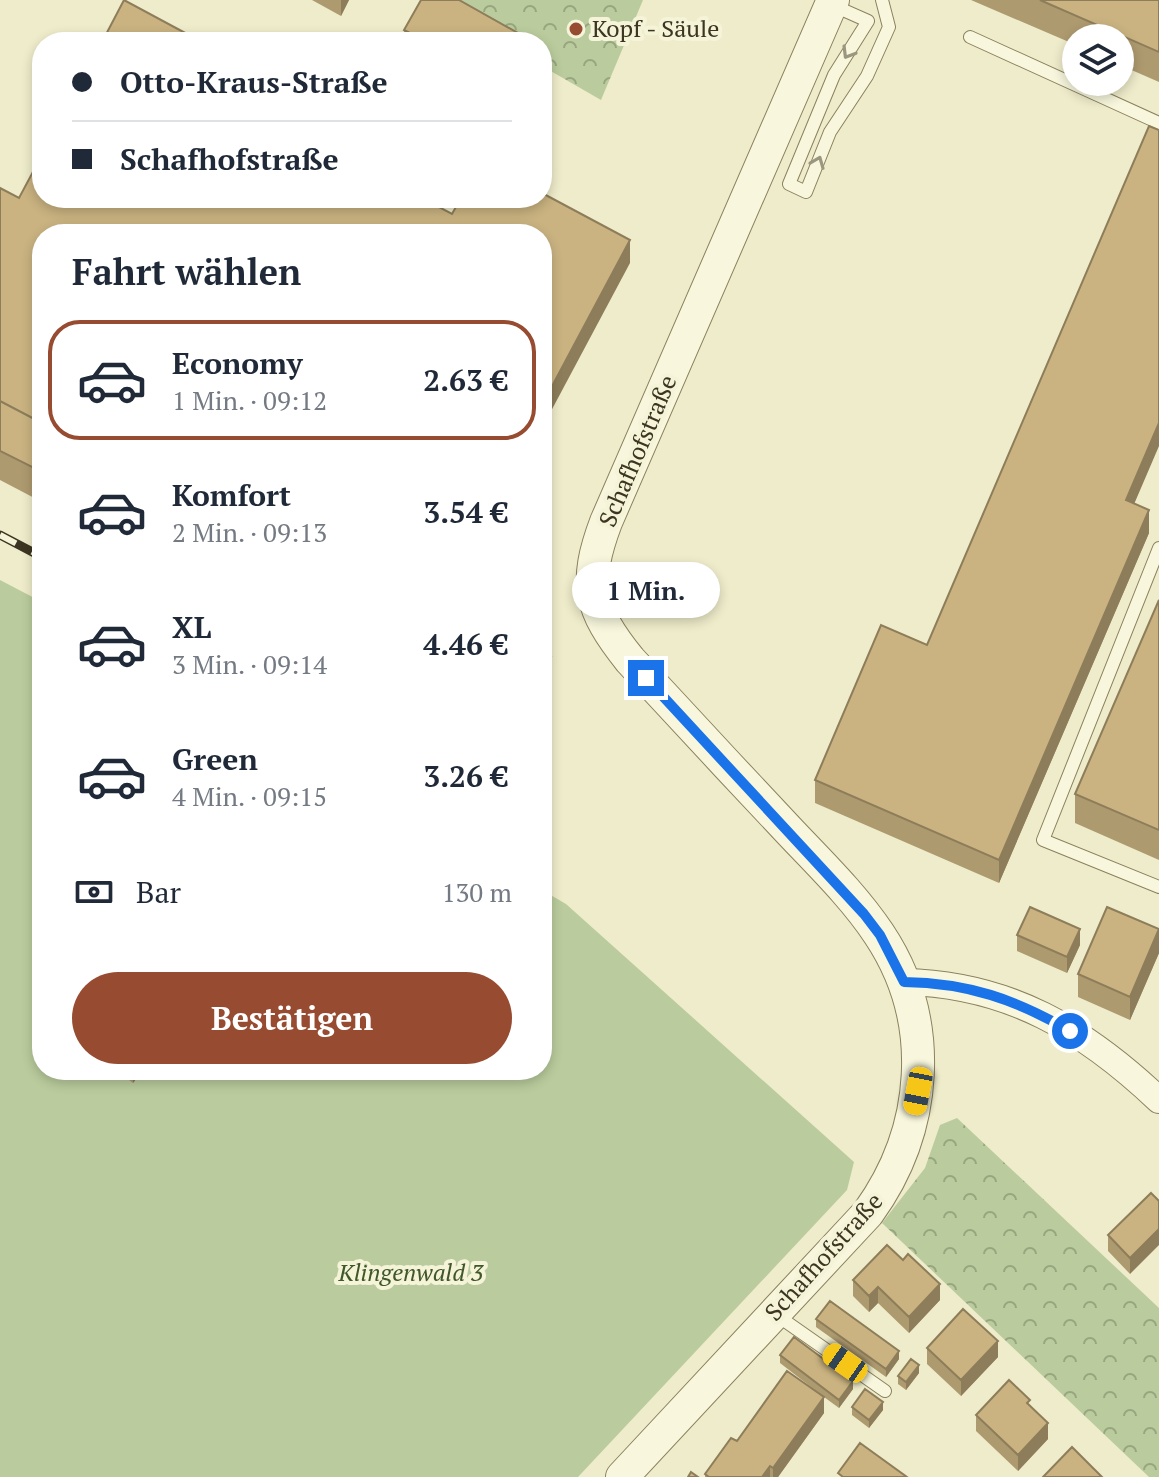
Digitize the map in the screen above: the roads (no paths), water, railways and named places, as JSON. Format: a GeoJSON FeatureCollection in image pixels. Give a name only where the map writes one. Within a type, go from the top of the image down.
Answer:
{"type":"FeatureCollection","features":[{"type":"Feature","properties":{"kind":"street","name":"Schafhofstraße"},"geometry":{"type":"LineString","coordinates":[[622,1477],[868,1213],[899,1162],[913,1120],[919,1075],[917,1034],[904,982],[887,947],[864,914],[609,635],[599,613],[591,573],[606,522],[832,2]]}},
{"type":"Feature","properties":{"kind":"street"},"geometry":{"type":"LineString","coordinates":[[904,982],[973,988],[1012,1001],[1086,1040],[1117,1061],[1159,1100]]}},
{"type":"Feature","properties":{"kind":"lane"},"geometry":{"type":"LineString","coordinates":[[832,2],[868,21],[834,75],[789,184],[806,192],[830,132],[867,76],[889,27],[882,0]]}},
{"type":"Feature","properties":{"kind":"lane"},"geometry":{"type":"LineString","coordinates":[[970,37],[1159,123]]}},
{"type":"Feature","properties":{"kind":"lane"},"geometry":{"type":"LineString","coordinates":[[1159,548],[1043,840],[1159,887]]}},
{"type":"Feature","properties":{"kind":"lane"},"geometry":{"type":"LineString","coordinates":[[775,1314],[885,1391]]}},
{"type":"Feature","properties":{"kind":"railway"},"geometry":{"type":"LineString","coordinates":[[0,535],[32,552]]}},
{"type":"Feature","properties":{"kind":"place","name":"Kopf - Säule"},"geometry":{"type":"Point","coordinates":[576,29]}},
{"type":"Feature","properties":{"kind":"park label","name":"Klingenwald 3"},"geometry":{"type":"Point","coordinates":[411,1273]}}]}
